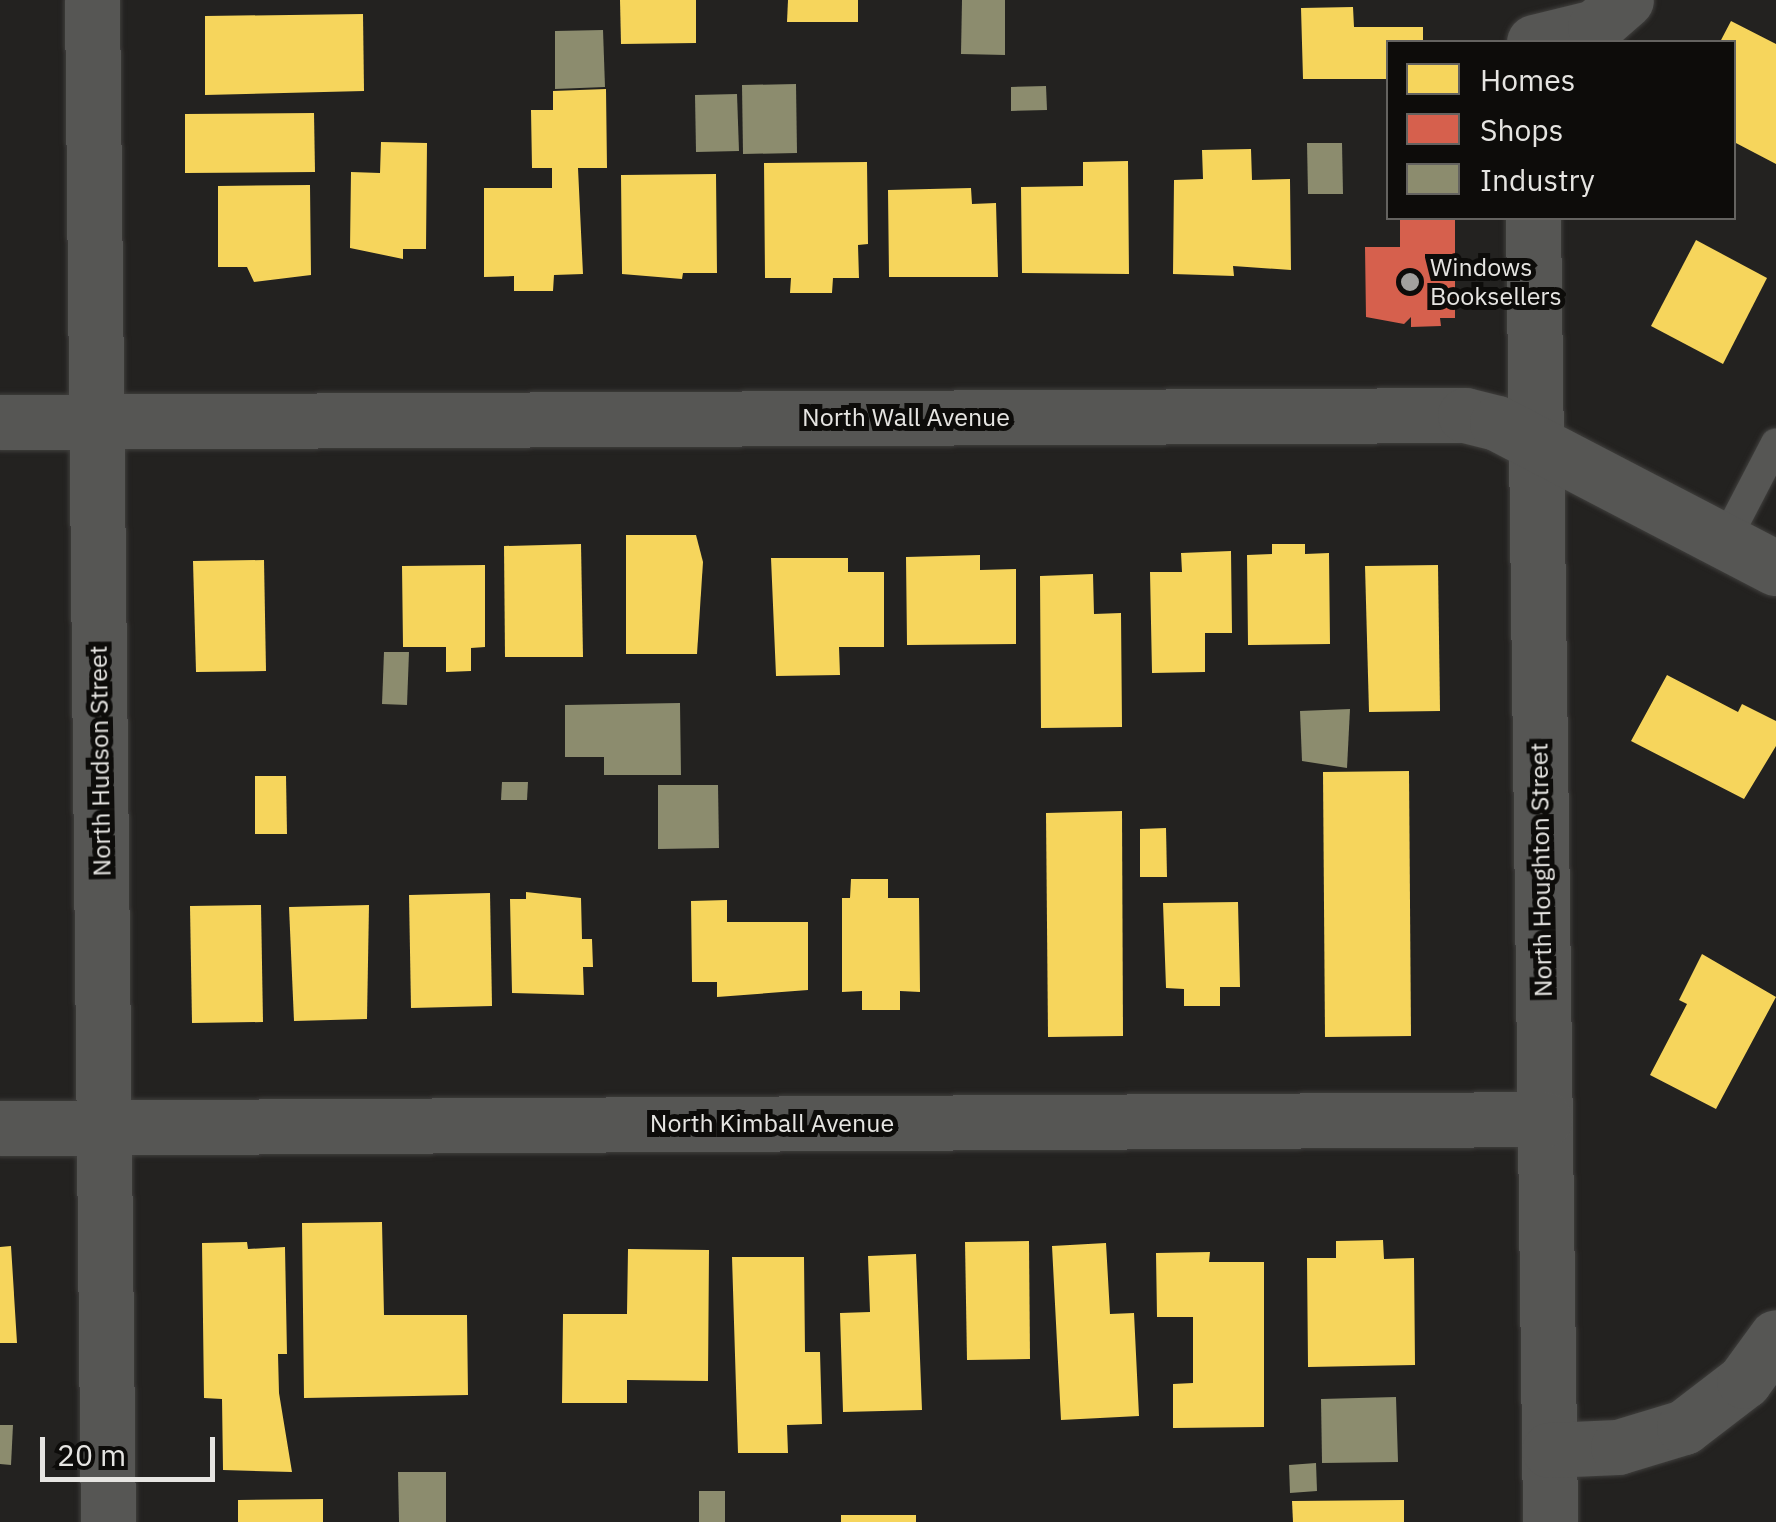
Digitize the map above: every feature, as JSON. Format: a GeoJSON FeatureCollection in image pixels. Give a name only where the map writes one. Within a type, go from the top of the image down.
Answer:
{"type":"FeatureCollection","features":[{"type":"Feature","properties":{"kind":"street","name":"North Hudson Street"},"geometry":{"type":"LineString","coordinates":[[92,0],[108,1522]]}},
{"type":"Feature","properties":{"kind":"street"},"geometry":{"type":"LineString","coordinates":[[1530,0],[1532,40]]}},
{"type":"Feature","properties":{"kind":"street"},"geometry":{"type":"LineString","coordinates":[[1540,40],[1595,26],[1626,0]]}},
{"type":"Feature","properties":{"kind":"street","name":"North Houghton Street"},"geometry":{"type":"LineString","coordinates":[[1533,220],[1550,1522]]}},
{"type":"Feature","properties":{"kind":"street","name":"North Wall Avenue"},"geometry":{"type":"LineString","coordinates":[[0,422],[1465,415],[1536,443],[1776,568]]}},
{"type":"Feature","properties":{"kind":"street","name":"North Kimball Avenue"},"geometry":{"type":"LineString","coordinates":[[0,1128],[1545,1119]]}},
{"type":"Feature","properties":{"kind":"street"},"geometry":{"type":"LineString","coordinates":[[1549,1450],[1618,1447],[1684,1426],[1744,1381],[1776,1337]]}},
{"type":"Feature","properties":{"kind":"lane"},"geometry":{"type":"LineString","coordinates":[[1724,541],[1776,443]]}},
{"type":"Feature","properties":{"kind":"building: Homes"},"geometry":{"type":"Polygon","coordinates":[[[620,0],[696,0],[696,43],[621,44],[620,0]]]}},
{"type":"Feature","properties":{"kind":"building: Homes"},"geometry":{"type":"Polygon","coordinates":[[[788,0],[858,0],[858,22],[787,22],[788,0]]]}},
{"type":"Feature","properties":{"kind":"building: Homes"},"geometry":{"type":"Polygon","coordinates":[[[1353,7],[1354,27],[1423,27],[1423,40],[1386,40],[1386,79],[1303,79],[1301,8],[1353,7]]]}},
{"type":"Feature","properties":{"kind":"building: Homes"},"geometry":{"type":"Polygon","coordinates":[[[363,14],[364,91],[205,95],[205,16],[363,14]]]}},
{"type":"Feature","properties":{"kind":"building: Homes"},"geometry":{"type":"Polygon","coordinates":[[[1731,21],[1776,44],[1776,164],[1736,143],[1736,40],[1721,40],[1731,21]]]}},
{"type":"Feature","properties":{"kind":"building: Homes"},"geometry":{"type":"Polygon","coordinates":[[[606,89],[607,168],[578,168],[583,274],[554,275],[553,291],[514,291],[514,276],[484,277],[484,188],[552,188],[552,168],[532,168],[531,110],[553,110],[553,91],[606,89]]]}},
{"type":"Feature","properties":{"kind":"building: Homes"},"geometry":{"type":"Polygon","coordinates":[[[314,113],[315,172],[185,173],[185,114],[314,113]]]}},
{"type":"Feature","properties":{"kind":"building: Homes"},"geometry":{"type":"Polygon","coordinates":[[[381,142],[427,143],[426,249],[403,249],[403,259],[350,248],[351,172],[380,173],[381,142]]]}},
{"type":"Feature","properties":{"kind":"building: Homes"},"geometry":{"type":"Polygon","coordinates":[[[1251,149],[1252,180],[1290,179],[1291,270],[1233,266],[1234,276],[1173,274],[1174,180],[1203,179],[1202,150],[1251,149]]]}},
{"type":"Feature","properties":{"kind":"building: Homes"},"geometry":{"type":"Polygon","coordinates":[[[1128,161],[1129,274],[1022,273],[1021,187],[1083,186],[1083,162],[1128,161]]]}},
{"type":"Feature","properties":{"kind":"building: Homes"},"geometry":{"type":"Polygon","coordinates":[[[867,162],[868,244],[858,245],[859,278],[833,278],[832,293],[790,293],[791,278],[765,278],[764,163],[867,162]]]}},
{"type":"Feature","properties":{"kind":"building: Homes"},"geometry":{"type":"Polygon","coordinates":[[[716,174],[717,273],[683,273],[682,279],[622,274],[621,175],[716,174]]]}},
{"type":"Feature","properties":{"kind":"building: Homes"},"geometry":{"type":"Polygon","coordinates":[[[310,185],[311,275],[254,282],[247,267],[218,267],[218,186],[310,185]]]}},
{"type":"Feature","properties":{"kind":"building: Homes"},"geometry":{"type":"Polygon","coordinates":[[[971,188],[972,204],[996,203],[998,277],[889,277],[888,190],[971,188]]]}},
{"type":"Feature","properties":{"kind":"building: Homes"},"geometry":{"type":"Polygon","coordinates":[[[1696,240],[1767,278],[1723,364],[1651,326],[1696,240]]]}},
{"type":"Feature","properties":{"kind":"building: Homes"},"geometry":{"type":"Polygon","coordinates":[[[626,535],[696,535],[703,562],[697,654],[626,654],[626,535]]]}},
{"type":"Feature","properties":{"kind":"building: Homes"},"geometry":{"type":"Polygon","coordinates":[[[581,544],[583,657],[505,657],[504,546],[581,544]]]}},
{"type":"Feature","properties":{"kind":"building: Homes"},"geometry":{"type":"Polygon","coordinates":[[[1272,544],[1305,544],[1305,554],[1329,553],[1330,644],[1248,645],[1247,555],[1272,554],[1272,544]]]}},
{"type":"Feature","properties":{"kind":"building: Homes"},"geometry":{"type":"Polygon","coordinates":[[[1231,551],[1232,633],[1205,633],[1205,672],[1152,673],[1150,572],[1182,572],[1181,553],[1231,551]]]}},
{"type":"Feature","properties":{"kind":"building: Homes"},"geometry":{"type":"Polygon","coordinates":[[[980,555],[980,570],[1016,569],[1016,644],[907,645],[906,557],[980,555]]]}},
{"type":"Feature","properties":{"kind":"building: Homes"},"geometry":{"type":"Polygon","coordinates":[[[771,558],[848,558],[848,572],[884,572],[884,647],[839,647],[840,675],[776,676],[771,558]]]}},
{"type":"Feature","properties":{"kind":"building: Homes"},"geometry":{"type":"Polygon","coordinates":[[[264,560],[266,671],[196,672],[193,561],[264,560]]]}},
{"type":"Feature","properties":{"kind":"building: Homes"},"geometry":{"type":"Polygon","coordinates":[[[485,565],[485,647],[471,648],[471,671],[446,672],[446,647],[403,647],[402,566],[485,565]]]}},
{"type":"Feature","properties":{"kind":"building: Homes"},"geometry":{"type":"Polygon","coordinates":[[[1438,565],[1440,711],[1369,712],[1365,566],[1438,565]]]}},
{"type":"Feature","properties":{"kind":"building: Homes"},"geometry":{"type":"Polygon","coordinates":[[[1093,574],[1094,614],[1121,613],[1122,727],[1041,728],[1040,576],[1093,574]]]}},
{"type":"Feature","properties":{"kind":"building: Homes"},"geometry":{"type":"Polygon","coordinates":[[[1667,675],[1738,712],[1742,704],[1776,721],[1776,746],[1744,799],[1631,741],[1667,675]]]}},
{"type":"Feature","properties":{"kind":"building: Homes"},"geometry":{"type":"Polygon","coordinates":[[[1409,771],[1411,1036],[1325,1037],[1323,772],[1409,771]]]}},
{"type":"Feature","properties":{"kind":"building: Homes"},"geometry":{"type":"Polygon","coordinates":[[[255,776],[286,776],[287,834],[255,834],[255,776]]]}},
{"type":"Feature","properties":{"kind":"building: Homes"},"geometry":{"type":"Polygon","coordinates":[[[1122,811],[1123,1036],[1048,1037],[1046,813],[1122,811]]]}},
{"type":"Feature","properties":{"kind":"building: Homes"},"geometry":{"type":"Polygon","coordinates":[[[1166,828],[1167,877],[1140,877],[1140,829],[1166,828]]]}},
{"type":"Feature","properties":{"kind":"building: Homes"},"geometry":{"type":"Polygon","coordinates":[[[851,879],[888,879],[888,898],[919,898],[920,992],[900,991],[900,1010],[862,1010],[862,991],[842,992],[842,898],[850,898],[851,879]]]}},
{"type":"Feature","properties":{"kind":"building: Homes"},"geometry":{"type":"Polygon","coordinates":[[[526,892],[581,898],[582,939],[592,939],[593,967],[583,967],[584,995],[512,993],[510,899],[526,899],[526,892]]]}},
{"type":"Feature","properties":{"kind":"building: Homes"},"geometry":{"type":"Polygon","coordinates":[[[490,893],[492,1006],[411,1008],[409,895],[490,893]]]}},
{"type":"Feature","properties":{"kind":"building: Homes"},"geometry":{"type":"Polygon","coordinates":[[[727,900],[727,922],[808,922],[808,990],[717,997],[717,982],[692,982],[691,901],[727,900]]]}},
{"type":"Feature","properties":{"kind":"building: Homes"},"geometry":{"type":"Polygon","coordinates":[[[1238,902],[1240,987],[1220,987],[1220,1006],[1184,1006],[1184,989],[1166,988],[1163,903],[1238,902]]]}},
{"type":"Feature","properties":{"kind":"building: Homes"},"geometry":{"type":"Polygon","coordinates":[[[261,905],[263,1022],[192,1023],[190,906],[261,905]]]}},
{"type":"Feature","properties":{"kind":"building: Homes"},"geometry":{"type":"Polygon","coordinates":[[[369,905],[367,1019],[294,1021],[289,907],[369,905]]]}},
{"type":"Feature","properties":{"kind":"building: Homes"},"geometry":{"type":"Polygon","coordinates":[[[1702,954],[1776,997],[1716,1109],[1650,1075],[1687,1004],[1679,1000],[1702,954]]]}},
{"type":"Feature","properties":{"kind":"building: Homes"},"geometry":{"type":"Polygon","coordinates":[[[382,1222],[384,1315],[467,1315],[468,1395],[304,1398],[302,1223],[382,1222]]]}},
{"type":"Feature","properties":{"kind":"building: Homes"},"geometry":{"type":"Polygon","coordinates":[[[1383,1240],[1384,1259],[1414,1258],[1415,1365],[1308,1367],[1307,1258],[1336,1258],[1336,1241],[1383,1240]]]}},
{"type":"Feature","properties":{"kind":"building: Homes"},"geometry":{"type":"Polygon","coordinates":[[[1029,1241],[1030,1359],[967,1360],[965,1242],[1029,1241]]]}},
{"type":"Feature","properties":{"kind":"building: Homes"},"geometry":{"type":"Polygon","coordinates":[[[247,1242],[248,1249],[285,1247],[287,1354],[278,1354],[279,1393],[292,1472],[223,1470],[222,1399],[204,1398],[202,1243],[247,1242]]]}},
{"type":"Feature","properties":{"kind":"building: Homes"},"geometry":{"type":"Polygon","coordinates":[[[1106,1243],[1110,1314],[1134,1313],[1139,1416],[1061,1420],[1052,1246],[1106,1243]]]}},
{"type":"Feature","properties":{"kind":"building: Homes"},"geometry":{"type":"Polygon","coordinates":[[[11,1246],[17,1343],[0,1343],[0,1247],[11,1246]]]}},
{"type":"Feature","properties":{"kind":"building: Homes"},"geometry":{"type":"Polygon","coordinates":[[[628,1249],[709,1250],[708,1381],[627,1380],[627,1403],[562,1403],[563,1314],[627,1314],[628,1249]]]}},
{"type":"Feature","properties":{"kind":"building: Homes"},"geometry":{"type":"Polygon","coordinates":[[[1210,1252],[1209,1262],[1264,1262],[1264,1427],[1173,1428],[1173,1384],[1193,1383],[1193,1317],[1157,1317],[1156,1253],[1210,1252]]]}},
{"type":"Feature","properties":{"kind":"building: Homes"},"geometry":{"type":"Polygon","coordinates":[[[916,1254],[922,1410],[843,1412],[840,1313],[870,1312],[868,1256],[916,1254]]]}},
{"type":"Feature","properties":{"kind":"building: Homes"},"geometry":{"type":"Polygon","coordinates":[[[732,1257],[804,1257],[805,1352],[820,1352],[822,1424],[787,1425],[788,1453],[738,1453],[732,1257]]]}},
{"type":"Feature","properties":{"kind":"building: Homes"},"geometry":{"type":"Polygon","coordinates":[[[323,1499],[323,1522],[238,1522],[238,1500],[323,1499]]]}},
{"type":"Feature","properties":{"kind":"building: Homes"},"geometry":{"type":"Polygon","coordinates":[[[1404,1500],[1404,1522],[1293,1522],[1292,1501],[1404,1500]]]}},
{"type":"Feature","properties":{"kind":"building: Homes"},"geometry":{"type":"Polygon","coordinates":[[[841,1515],[916,1515],[916,1522],[841,1522],[841,1515]]]}},
{"type":"Feature","properties":{"kind":"building: Shops","name":"Windows Booksellers"},"geometry":{"type":"Polygon","coordinates":[[[1400,220],[1455,220],[1455,318],[1440,318],[1441,326],[1411,327],[1411,317],[1404,324],[1366,317],[1365,247],[1400,247],[1400,220]]]}},
{"type":"Feature","properties":{"kind":"building: Industry"},"geometry":{"type":"Polygon","coordinates":[[[962,0],[1005,0],[1005,55],[961,54],[962,0]]]}},
{"type":"Feature","properties":{"kind":"building: Industry"},"geometry":{"type":"Polygon","coordinates":[[[603,30],[605,87],[555,89],[555,31],[603,30]]]}},
{"type":"Feature","properties":{"kind":"building: Industry"},"geometry":{"type":"Polygon","coordinates":[[[796,84],[797,153],[743,154],[742,85],[796,84]]]}},
{"type":"Feature","properties":{"kind":"building: Industry"},"geometry":{"type":"Polygon","coordinates":[[[1046,86],[1047,110],[1011,111],[1011,87],[1046,86]]]}},
{"type":"Feature","properties":{"kind":"building: Industry"},"geometry":{"type":"Polygon","coordinates":[[[737,94],[739,151],[696,152],[695,95],[737,94]]]}},
{"type":"Feature","properties":{"kind":"building: Industry"},"geometry":{"type":"Polygon","coordinates":[[[1307,143],[1342,143],[1343,194],[1308,194],[1307,143]]]}},
{"type":"Feature","properties":{"kind":"building: Industry"},"geometry":{"type":"Polygon","coordinates":[[[384,652],[409,652],[407,705],[382,704],[384,652]]]}},
{"type":"Feature","properties":{"kind":"building: Industry"},"geometry":{"type":"Polygon","coordinates":[[[680,703],[681,775],[604,775],[604,757],[565,757],[565,705],[680,703]]]}},
{"type":"Feature","properties":{"kind":"building: Industry"},"geometry":{"type":"Polygon","coordinates":[[[1350,709],[1347,768],[1302,761],[1300,711],[1350,709]]]}},
{"type":"Feature","properties":{"kind":"building: Industry"},"geometry":{"type":"Polygon","coordinates":[[[502,782],[528,782],[527,800],[501,800],[502,782]]]}},
{"type":"Feature","properties":{"kind":"building: Industry"},"geometry":{"type":"Polygon","coordinates":[[[658,785],[718,785],[719,848],[658,849],[658,785]]]}},
{"type":"Feature","properties":{"kind":"building: Industry"},"geometry":{"type":"Polygon","coordinates":[[[1396,1397],[1398,1462],[1322,1463],[1321,1399],[1396,1397]]]}},
{"type":"Feature","properties":{"kind":"building: Industry"},"geometry":{"type":"Polygon","coordinates":[[[0,1425],[13,1425],[11,1465],[0,1464],[0,1425]]]}},
{"type":"Feature","properties":{"kind":"building: Industry"},"geometry":{"type":"Polygon","coordinates":[[[1316,1463],[1317,1491],[1290,1493],[1289,1465],[1316,1463]]]}},
{"type":"Feature","properties":{"kind":"building: Industry"},"geometry":{"type":"Polygon","coordinates":[[[398,1472],[446,1472],[446,1522],[399,1522],[398,1472]]]}},
{"type":"Feature","properties":{"kind":"building: Industry"},"geometry":{"type":"Polygon","coordinates":[[[699,1491],[725,1491],[725,1522],[699,1522],[699,1491]]]}},
{"type":"Feature","properties":{"kind":"place","name":"Windows Booksellers"},"geometry":{"type":"Point","coordinates":[1410,282]}}]}
